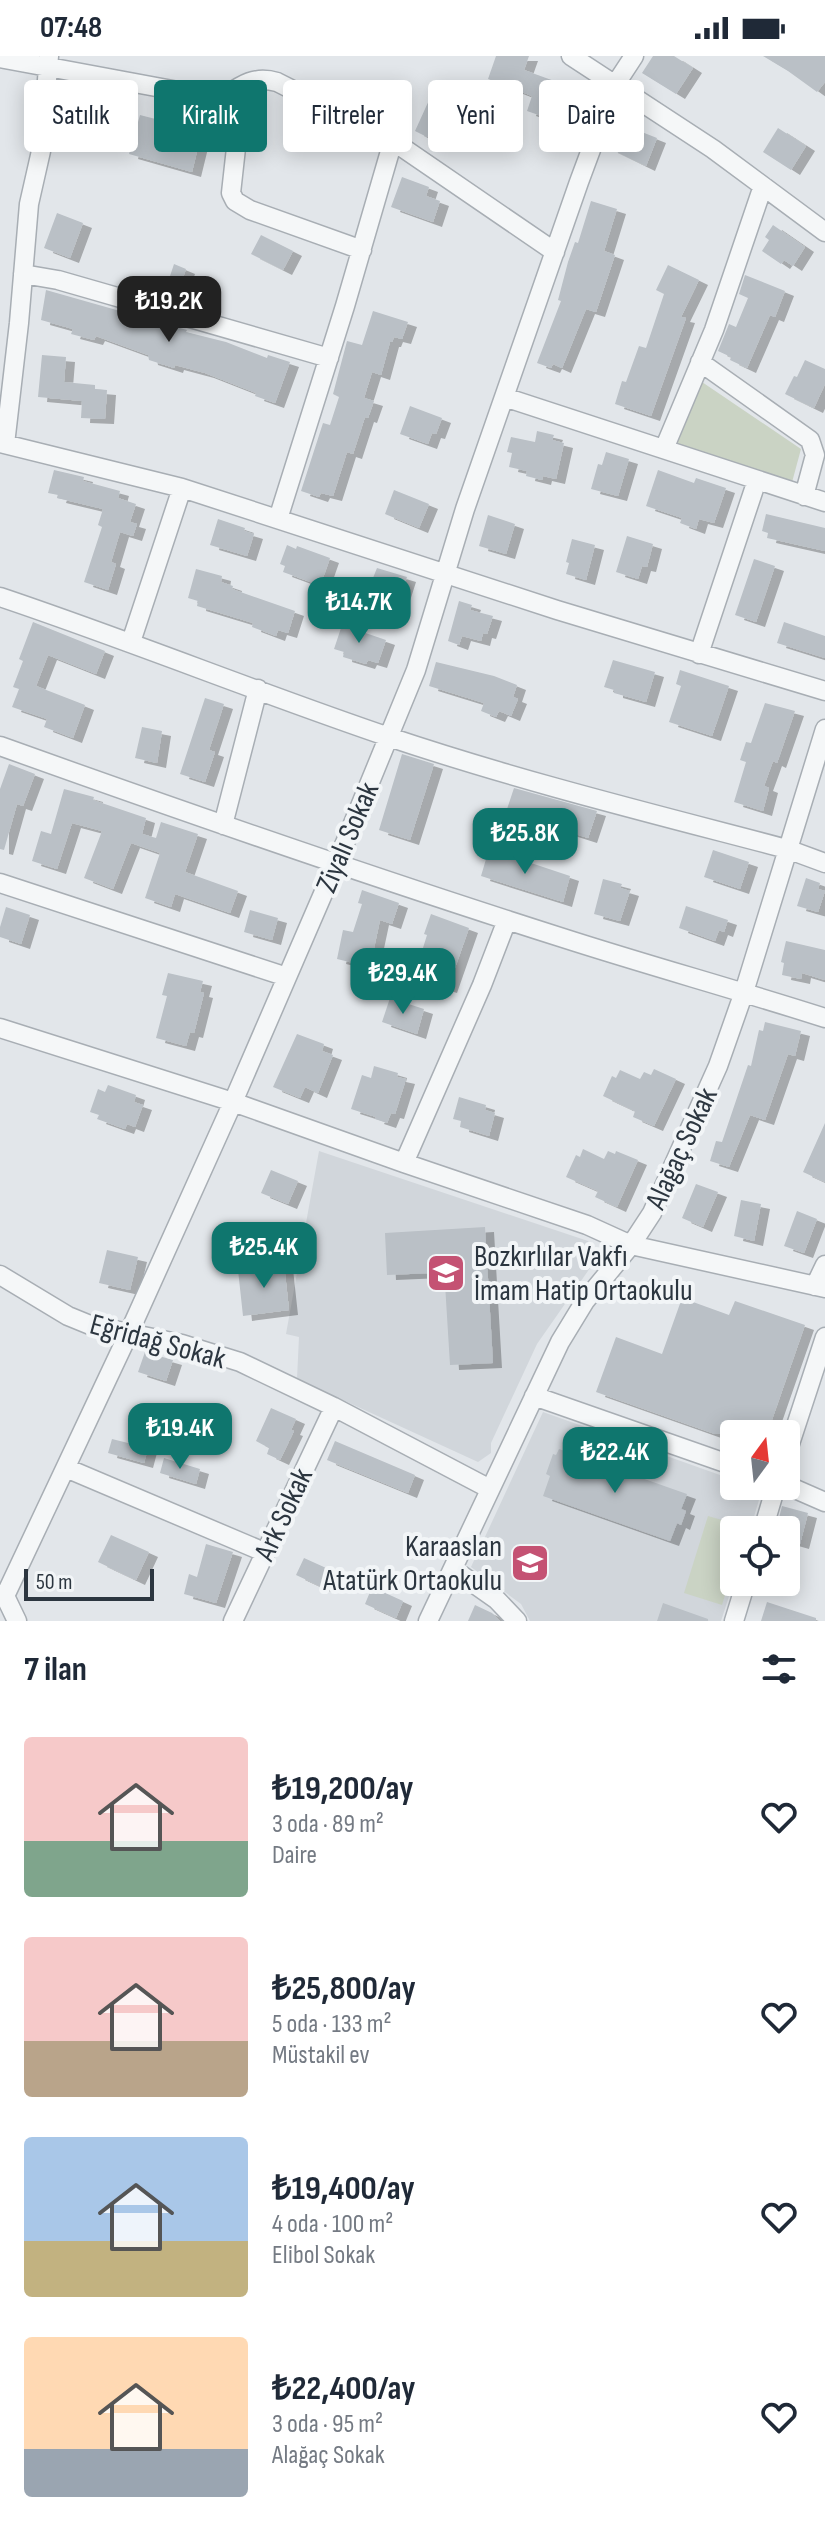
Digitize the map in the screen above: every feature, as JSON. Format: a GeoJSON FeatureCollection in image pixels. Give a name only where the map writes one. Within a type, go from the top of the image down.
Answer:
{"type":"FeatureCollection","features":[{"type":"Feature","properties":{"kind":"street"},"geometry":{"type":"LineString","coordinates":[[571,56],[607,80]]}},
{"type":"Feature","properties":{"kind":"street","name":"Ziyalı Sokak"},"geometry":{"type":"LineString","coordinates":[[618,80],[634,56]]}},
{"type":"Feature","properties":{"kind":"street"},"geometry":{"type":"LineString","coordinates":[[0,58],[49,61],[154,84]]}},
{"type":"Feature","properties":{"kind":"street"},"geometry":{"type":"LineString","coordinates":[[49,61],[41,151],[29,204],[3,443],[182,488],[699,654],[825,691]]}},
{"type":"Feature","properties":{"kind":"street"},"geometry":{"type":"LineString","coordinates":[[258,80],[263,78],[283,85]]}},
{"type":"Feature","properties":{"kind":"street"},"geometry":{"type":"LineString","coordinates":[[644,104],[713,149],[825,232]]}},
{"type":"Feature","properties":{"kind":"street"},"geometry":{"type":"LineString","coordinates":[[236,152],[231,193],[235,201],[250,210],[362,250]]}},
{"type":"Feature","properties":{"kind":"street"},"geometry":{"type":"LineString","coordinates":[[278,519],[390,152]]}},
{"type":"Feature","properties":{"kind":"street"},"geometry":{"type":"LineString","coordinates":[[409,152],[555,252]]}},
{"type":"Feature","properties":{"kind":"street","name":"Ziyalı Sokak"},"geometry":{"type":"LineString","coordinates":[[2,1595],[128,1335],[233,1102],[389,737],[416,670],[504,397],[591,152]]}},
{"type":"Feature","properties":{"kind":"street"},"geometry":{"type":"LineString","coordinates":[[664,449],[714,330],[763,186]]}},
{"type":"Feature","properties":{"kind":"street"},"geometry":{"type":"LineString","coordinates":[[23,274],[58,280],[329,358]]}},
{"type":"Feature","properties":{"kind":"street"},"geometry":{"type":"LineString","coordinates":[[700,362],[810,440],[815,455],[804,496]]}},
{"type":"Feature","properties":{"kind":"street"},"geometry":{"type":"LineString","coordinates":[[504,397],[825,502]]}},
{"type":"Feature","properties":{"kind":"street"},"geometry":{"type":"LineString","coordinates":[[699,654],[757,480]]}},
{"type":"Feature","properties":{"kind":"street"},"geometry":{"type":"LineString","coordinates":[[131,642],[182,488]]}},
{"type":"Feature","properties":{"kind":"street"},"geometry":{"type":"LineString","coordinates":[[0,597],[389,737],[554,788],[787,849],[825,863]]}},
{"type":"Feature","properties":{"kind":"street"},"geometry":{"type":"LineString","coordinates":[[223,825],[258,689]]}},
{"type":"Feature","properties":{"kind":"street","name":"Alağaç Sokak"},"geometry":{"type":"LineString","coordinates":[[428,1621],[534,1396],[573,1321],[598,1284],[631,1245],[652,1213],[668,1180],[718,1066],[744,992],[825,729]]}},
{"type":"Feature","properties":{"kind":"street"},"geometry":{"type":"LineString","coordinates":[[0,746],[336,865],[825,1018]]}},
{"type":"Feature","properties":{"kind":"street"},"geometry":{"type":"LineString","coordinates":[[0,883],[287,977]]}},
{"type":"Feature","properties":{"kind":"street"},"geometry":{"type":"LineString","coordinates":[[404,1163],[507,920]]}},
{"type":"Feature","properties":{"kind":"street"},"geometry":{"type":"LineString","coordinates":[[0,1028],[233,1102],[587,1225],[631,1245],[820,1287],[825,1265]]}},
{"type":"Feature","properties":{"kind":"street","name":"Eğridağ Sokak"},"geometry":{"type":"LineString","coordinates":[[0,1275],[68,1316],[90,1325],[182,1344],[240,1362],[334,1407],[490,1489]]}},
{"type":"Feature","properties":{"kind":"street"},"geometry":{"type":"LineString","coordinates":[[798,1420],[825,1337]]}},
{"type":"Feature","properties":{"kind":"street"},"geometry":{"type":"LineString","coordinates":[[534,1396],[720,1461]]}},
{"type":"Feature","properties":{"kind":"street","name":"Ark Sokak"},"geometry":{"type":"LineString","coordinates":[[233,1621],[334,1407]]}},
{"type":"Feature","properties":{"kind":"street"},"geometry":{"type":"LineString","coordinates":[[66,1468],[264,1552]]}},
{"type":"Feature","properties":{"kind":"street"},"geometry":{"type":"LineString","coordinates":[[800,1491],[825,1502]]}},
{"type":"Feature","properties":{"kind":"street"},"geometry":{"type":"LineString","coordinates":[[453,1569],[497,1600],[517,1621]]}},
{"type":"Feature","properties":{"kind":"street"},"geometry":{"type":"LineString","coordinates":[[2,1595],[17,1621]]}},
{"type":"Feature","properties":{"kind":"street"},"geometry":{"type":"LineString","coordinates":[[734,1621],[742,1596]]}},
{"type":"Feature","properties":{"kind":"shaded area"},"geometry":{"type":"Polygon","coordinates":[[[319,1151],[588,1241],[597,1258],[537,1344],[491,1443],[491,1453],[478,1462],[297,1379],[299,1337],[286,1334],[319,1151]]]}},
{"type":"Feature","properties":{"kind":"shaded area"},"geometry":{"type":"Polygon","coordinates":[[[543,1412],[720,1475],[720,1500],[759,1500],[754,1516],[720,1516],[720,1596],[729,1596],[721,1621],[530,1621],[521,1604],[471,1567],[543,1412]]]}},
{"type":"Feature","properties":{"kind":"green space"},"geometry":{"type":"Polygon","coordinates":[[[702,382],[801,449],[791,486],[677,444],[702,382]]]}},
{"type":"Feature","properties":{"kind":"green space"},"geometry":{"type":"Polygon","coordinates":[[[708,1516],[720,1519],[720,1596],[725,1596],[722,1605],[684,1593],[708,1516]]]}},
{"type":"Feature","properties":{"kind":"building"},"geometry":{"type":"Polygon","coordinates":[[[496,56],[529,56],[524,70],[552,80],[539,80],[539,115],[527,111],[532,96],[523,93],[523,80],[488,79],[496,56]]]}},
{"type":"Feature","properties":{"kind":"building"},"geometry":{"type":"Polygon","coordinates":[[[653,56],[674,56],[693,68],[676,94],[642,73],[653,56]]]}},
{"type":"Feature","properties":{"kind":"building"},"geometry":{"type":"Polygon","coordinates":[[[763,56],[825,56],[825,82],[817,92],[763,56]]]}},
{"type":"Feature","properties":{"kind":"building"},"geometry":{"type":"Polygon","coordinates":[[[428,102],[428,135],[415,131],[428,102]]]}},
{"type":"Feature","properties":{"kind":"building"},"geometry":{"type":"Polygon","coordinates":[[[140,115],[154,119],[154,152],[197,152],[192,172],[129,154],[138,152],[140,115]]]}},
{"type":"Feature","properties":{"kind":"building"},"geometry":{"type":"Polygon","coordinates":[[[778,128],[806,146],[791,170],[763,152],[778,128]]]}},
{"type":"Feature","properties":{"kind":"building"},"geometry":{"type":"Polygon","coordinates":[[[644,133],[657,138],[646,166],[617,152],[644,152],[644,133]]]}},
{"type":"Feature","properties":{"kind":"building"},"geometry":{"type":"Polygon","coordinates":[[[402,177],[429,187],[426,196],[440,201],[433,222],[391,207],[402,177]]]}},
{"type":"Feature","properties":{"kind":"building"},"geometry":{"type":"Polygon","coordinates":[[[591,201],[617,209],[604,251],[615,255],[596,312],[586,309],[562,368],[553,364],[551,368],[537,363],[561,301],[558,300],[568,262],[575,242],[578,243],[591,201]]]}},
{"type":"Feature","properties":{"kind":"building"},"geometry":{"type":"Polygon","coordinates":[[[57,213],[83,223],[70,258],[44,248],[57,213]]]}},
{"type":"Feature","properties":{"kind":"building"},"geometry":{"type":"Polygon","coordinates":[[[773,225],[805,247],[793,266],[784,260],[781,264],[762,251],[769,240],[765,237],[773,225]]]}},
{"type":"Feature","properties":{"kind":"building"},"geometry":{"type":"Polygon","coordinates":[[[261,235],[293,251],[283,270],[251,254],[261,235]]]}},
{"type":"Feature","properties":{"kind":"building"},"geometry":{"type":"Polygon","coordinates":[[[174,264],[186,269],[179,289],[167,285],[174,264]]]}},
{"type":"Feature","properties":{"kind":"building"},"geometry":{"type":"Polygon","coordinates":[[[668,265],[699,280],[681,317],[686,318],[651,416],[615,404],[639,346],[646,348],[664,294],[656,290],[668,265]]]}},
{"type":"Feature","properties":{"kind":"building"},"geometry":{"type":"Polygon","coordinates":[[[745,275],[785,291],[775,317],[770,315],[747,368],[718,351],[729,324],[736,327],[748,298],[739,294],[745,275]]]}},
{"type":"Feature","properties":{"kind":"building"},"geometry":{"type":"Polygon","coordinates":[[[46,290],[226,342],[267,358],[268,355],[290,362],[275,403],[205,373],[149,360],[148,355],[96,336],[94,340],[71,334],[73,329],[41,320],[46,290]]]}},
{"type":"Feature","properties":{"kind":"building"},"geometry":{"type":"Polygon","coordinates":[[[373,311],[408,322],[402,339],[394,337],[390,342],[381,375],[372,372],[364,398],[374,401],[368,418],[365,417],[353,454],[347,452],[333,496],[321,493],[319,497],[301,491],[323,423],[330,425],[339,397],[333,394],[347,341],[362,345],[373,311]]]}},
{"type":"Feature","properties":{"kind":"building"},"geometry":{"type":"Polygon","coordinates":[[[42,355],[66,357],[64,382],[95,385],[95,389],[107,390],[105,419],[81,418],[82,401],[38,397],[42,355]]]}},
{"type":"Feature","properties":{"kind":"building"},"geometry":{"type":"Polygon","coordinates":[[[805,360],[825,369],[825,384],[814,408],[785,394],[805,360]]]}},
{"type":"Feature","properties":{"kind":"building"},"geometry":{"type":"Polygon","coordinates":[[[410,406],[442,418],[428,444],[400,434],[410,406]]]}},
{"type":"Feature","properties":{"kind":"building"},"geometry":{"type":"Polygon","coordinates":[[[537,431],[554,435],[552,440],[564,443],[556,479],[526,476],[527,471],[509,467],[512,453],[507,452],[511,437],[535,442],[537,431]]]}},
{"type":"Feature","properties":{"kind":"building"},"geometry":{"type":"Polygon","coordinates":[[[606,452],[629,459],[618,496],[591,489],[598,464],[602,465],[606,452]]]}},
{"type":"Feature","properties":{"kind":"building"},"geometry":{"type":"Polygon","coordinates":[[[54,470],[84,477],[83,481],[120,491],[118,498],[136,504],[130,522],[137,524],[133,536],[120,532],[111,562],[116,564],[108,590],[84,582],[102,527],[98,525],[103,509],[48,493],[54,470]]]}},
{"type":"Feature","properties":{"kind":"building"},"geometry":{"type":"Polygon","coordinates":[[[658,470],[694,483],[696,478],[726,488],[714,523],[699,519],[696,529],[680,523],[682,518],[646,506],[658,470]]]}},
{"type":"Feature","properties":{"kind":"building"},"geometry":{"type":"Polygon","coordinates":[[[394,490],[429,504],[419,528],[385,514],[394,490]]]}},
{"type":"Feature","properties":{"kind":"building"},"geometry":{"type":"Polygon","coordinates":[[[766,514],[825,528],[825,551],[767,538],[768,533],[762,531],[766,514]]]}},
{"type":"Feature","properties":{"kind":"building"},"geometry":{"type":"Polygon","coordinates":[[[488,515],[515,524],[506,554],[479,546],[488,515]]]}},
{"type":"Feature","properties":{"kind":"building"},"geometry":{"type":"Polygon","coordinates":[[[218,519],[254,534],[247,556],[210,545],[218,519]]]}},
{"type":"Feature","properties":{"kind":"building"},"geometry":{"type":"Polygon","coordinates":[[[627,536],[653,544],[647,567],[642,566],[638,579],[616,572],[627,536]]]}},
{"type":"Feature","properties":{"kind":"building"},"geometry":{"type":"Polygon","coordinates":[[[572,539],[595,545],[586,580],[566,574],[572,539]]]}},
{"type":"Feature","properties":{"kind":"building"},"geometry":{"type":"Polygon","coordinates":[[[287,545],[330,558],[323,578],[319,577],[316,584],[283,572],[285,566],[280,564],[287,545]]]}},
{"type":"Feature","properties":{"kind":"building"},"geometry":{"type":"Polygon","coordinates":[[[754,559],[775,566],[756,622],[735,615],[754,559]]]}},
{"type":"Feature","properties":{"kind":"building"},"geometry":{"type":"Polygon","coordinates":[[[377,568],[407,577],[400,599],[394,597],[389,611],[363,603],[377,568]]]}},
{"type":"Feature","properties":{"kind":"building"},"geometry":{"type":"Polygon","coordinates":[[[196,569],[222,576],[221,582],[233,586],[232,589],[295,611],[288,633],[278,630],[276,636],[252,627],[253,623],[197,606],[198,601],[188,598],[196,569]]]}},
{"type":"Feature","properties":{"kind":"building"},"geometry":{"type":"Polygon","coordinates":[[[459,601],[472,605],[470,610],[493,616],[481,641],[462,636],[459,645],[448,641],[459,601]]]}},
{"type":"Feature","properties":{"kind":"building"},"geometry":{"type":"Polygon","coordinates":[[[33,622],[105,651],[96,674],[48,655],[36,686],[85,705],[73,738],[44,727],[47,719],[12,707],[19,689],[13,687],[23,661],[19,659],[33,622]]]}},
{"type":"Feature","properties":{"kind":"building"},"geometry":{"type":"Polygon","coordinates":[[[784,622],[825,636],[825,658],[777,643],[784,622]]]}},
{"type":"Feature","properties":{"kind":"building"},"geometry":{"type":"Polygon","coordinates":[[[342,625],[386,640],[378,663],[368,660],[366,664],[343,657],[344,652],[334,649],[342,625]]]}},
{"type":"Feature","properties":{"kind":"building"},"geometry":{"type":"Polygon","coordinates":[[[613,660],[655,672],[646,702],[604,687],[613,660]]]}},
{"type":"Feature","properties":{"kind":"building"},"geometry":{"type":"Polygon","coordinates":[[[436,662],[517,685],[513,697],[518,699],[511,716],[499,711],[496,717],[481,711],[484,703],[429,686],[436,662]]]}},
{"type":"Feature","properties":{"kind":"building"},"geometry":{"type":"Polygon","coordinates":[[[680,670],[729,686],[712,736],[669,722],[681,686],[676,684],[680,670]]]}},
{"type":"Feature","properties":{"kind":"building"},"geometry":{"type":"Polygon","coordinates":[[[205,698],[224,704],[209,750],[215,752],[205,782],[180,774],[205,698]]]}},
{"type":"Feature","properties":{"kind":"building"},"geometry":{"type":"Polygon","coordinates":[[[765,703],[795,711],[777,763],[773,761],[764,786],[769,788],[763,811],[734,802],[746,762],[740,760],[746,742],[751,743],[765,703]]]}},
{"type":"Feature","properties":{"kind":"building"},"geometry":{"type":"Polygon","coordinates":[[[142,727],[162,731],[157,763],[135,758],[142,727]]]}},
{"type":"Feature","properties":{"kind":"building"},"geometry":{"type":"Polygon","coordinates":[[[402,754],[434,764],[410,840],[379,830],[402,754]]]}},
{"type":"Feature","properties":{"kind":"building"},"geometry":{"type":"Polygon","coordinates":[[[9,764],[35,774],[23,806],[17,804],[4,850],[0,849],[0,789],[9,764]]]}},
{"type":"Feature","properties":{"kind":"building"},"geometry":{"type":"Polygon","coordinates":[[[514,788],[597,811],[588,838],[506,812],[514,788]]]}},
{"type":"Feature","properties":{"kind":"building"},"geometry":{"type":"Polygon","coordinates":[[[64,789],[94,797],[93,800],[146,818],[142,834],[156,838],[161,822],[198,834],[185,872],[238,891],[230,913],[175,894],[171,907],[145,898],[160,853],[131,843],[113,889],[84,878],[102,831],[72,823],[57,869],[32,861],[41,831],[51,834],[64,789]]]}},
{"type":"Feature","properties":{"kind":"building"},"geometry":{"type":"Polygon","coordinates":[[[489,849],[570,876],[563,902],[481,876],[489,849]]]}},
{"type":"Feature","properties":{"kind":"building"},"geometry":{"type":"Polygon","coordinates":[[[713,850],[749,862],[740,889],[704,877],[713,850]]]}},
{"type":"Feature","properties":{"kind":"building"},"geometry":{"type":"Polygon","coordinates":[[[806,878],[820,883],[818,889],[825,891],[818,912],[797,906],[806,878]]]}},
{"type":"Feature","properties":{"kind":"building"},"geometry":{"type":"Polygon","coordinates":[[[603,879],[622,884],[620,888],[630,891],[620,921],[594,914],[603,879]]]}},
{"type":"Feature","properties":{"kind":"building"},"geometry":{"type":"Polygon","coordinates":[[[362,890],[399,903],[392,924],[380,920],[370,967],[337,959],[343,930],[353,932],[362,904],[358,903],[362,890]]]}},
{"type":"Feature","properties":{"kind":"building"},"geometry":{"type":"Polygon","coordinates":[[[686,906],[728,920],[724,932],[719,930],[715,941],[679,928],[686,906]]]}},
{"type":"Feature","properties":{"kind":"building"},"geometry":{"type":"Polygon","coordinates":[[[6,907],[30,915],[21,944],[0,937],[6,907]]]}},
{"type":"Feature","properties":{"kind":"building"},"geometry":{"type":"Polygon","coordinates":[[[250,910],[278,918],[272,940],[244,932],[250,910]]]}},
{"type":"Feature","properties":{"kind":"building"},"geometry":{"type":"Polygon","coordinates":[[[431,914],[469,928],[448,988],[414,977],[431,914]]]}},
{"type":"Feature","properties":{"kind":"building"},"geometry":{"type":"Polygon","coordinates":[[[786,941],[825,950],[825,980],[802,973],[801,979],[782,975],[784,963],[781,962],[786,941]]]}},
{"type":"Feature","properties":{"kind":"building"},"geometry":{"type":"Polygon","coordinates":[[[168,973],[203,981],[200,992],[204,993],[194,1033],[190,1032],[186,1046],[156,1038],[167,996],[162,995],[168,973]]]}},
{"type":"Feature","properties":{"kind":"building"},"geometry":{"type":"Polygon","coordinates":[[[390,998],[424,1009],[417,1034],[382,1022],[390,998]]]}},
{"type":"Feature","properties":{"kind":"building"},"geometry":{"type":"Polygon","coordinates":[[[765,1022],[801,1031],[795,1056],[788,1054],[765,1120],[750,1115],[729,1167],[710,1161],[716,1141],[722,1142],[748,1065],[751,1066],[759,1030],[763,1031],[765,1022]]]}},
{"type":"Feature","properties":{"kind":"building"},"geometry":{"type":"Polygon","coordinates":[[[297,1034],[324,1044],[322,1051],[333,1055],[318,1093],[305,1087],[300,1098],[273,1087],[297,1034]]]}},
{"type":"Feature","properties":{"kind":"building"},"geometry":{"type":"Polygon","coordinates":[[[374,1066],[398,1073],[397,1077],[406,1079],[395,1114],[391,1113],[387,1123],[351,1109],[362,1075],[371,1078],[374,1066]]]}},
{"type":"Feature","properties":{"kind":"building"},"geometry":{"type":"Polygon","coordinates":[[[654,1069],[676,1079],[654,1126],[633,1117],[635,1111],[603,1096],[612,1076],[616,1078],[620,1070],[640,1079],[644,1072],[651,1075],[654,1069]]]}},
{"type":"Feature","properties":{"kind":"building"},"geometry":{"type":"Polygon","coordinates":[[[108,1085],[136,1095],[134,1102],[143,1105],[135,1127],[127,1124],[125,1129],[97,1119],[99,1115],[90,1112],[98,1089],[105,1092],[108,1085]]]}},
{"type":"Feature","properties":{"kind":"building"},"geometry":{"type":"Polygon","coordinates":[[[459,1097],[486,1105],[485,1110],[495,1113],[489,1136],[460,1127],[461,1121],[453,1119],[459,1097]]]}},
{"type":"Feature","properties":{"kind":"building"},"geometry":{"type":"Polygon","coordinates":[[[825,1123],[825,1182],[803,1172],[825,1123]]]}},
{"type":"Feature","properties":{"kind":"building"},"geometry":{"type":"Polygon","coordinates":[[[583,1149],[604,1159],[608,1151],[615,1154],[616,1151],[638,1160],[617,1207],[595,1197],[598,1191],[566,1177],[576,1155],[580,1157],[583,1149]]]}},
{"type":"Feature","properties":{"kind":"building"},"geometry":{"type":"Polygon","coordinates":[[[271,1170],[298,1181],[288,1204],[261,1193],[271,1170]]]}},
{"type":"Feature","properties":{"kind":"building"},"geometry":{"type":"Polygon","coordinates":[[[696,1184],[718,1192],[703,1227],[682,1218],[696,1184]]]}},
{"type":"Feature","properties":{"kind":"building"},"geometry":{"type":"Polygon","coordinates":[[[741,1200],[761,1204],[754,1241],[734,1236],[741,1200]]]}},
{"type":"Feature","properties":{"kind":"building"},"geometry":{"type":"Polygon","coordinates":[[[797,1211],[817,1219],[804,1253],[784,1246],[797,1211]]]}},
{"type":"Feature","properties":{"kind":"building"},"geometry":{"type":"Polygon","coordinates":[[[485,1227],[493,1363],[450,1365],[445,1284],[433,1273],[387,1275],[385,1233],[485,1227]]]}},
{"type":"Feature","properties":{"kind":"building"},"geometry":{"type":"Polygon","coordinates":[[[107,1250],[138,1257],[130,1290],[99,1283],[107,1250]]]}},
{"type":"Feature","properties":{"kind":"building"},"geometry":{"type":"Polygon","coordinates":[[[284,1264],[289,1310],[243,1316],[238,1270],[284,1264]]]}},
{"type":"Feature","properties":{"kind":"building"},"geometry":{"type":"Polygon","coordinates":[[[682,1298],[729,1315],[735,1301],[805,1325],[772,1420],[720,1420],[720,1434],[596,1392],[616,1337],[662,1354],[682,1298]]]}},
{"type":"Feature","properties":{"kind":"building"},"geometry":{"type":"Polygon","coordinates":[[[145,1352],[173,1360],[166,1381],[138,1372],[145,1352]]]}},
{"type":"Feature","properties":{"kind":"building"},"geometry":{"type":"Polygon","coordinates":[[[271,1408],[296,1419],[291,1430],[294,1431],[280,1460],[267,1454],[269,1448],[256,1441],[271,1408]]]}},
{"type":"Feature","properties":{"kind":"building"},"geometry":{"type":"Polygon","coordinates":[[[112,1439],[148,1448],[144,1463],[108,1453],[112,1439]]]}},
{"type":"Feature","properties":{"kind":"building"},"geometry":{"type":"Polygon","coordinates":[[[335,1441],[415,1475],[408,1493],[327,1460],[335,1441]]]}},
{"type":"Feature","properties":{"kind":"building"},"geometry":{"type":"Polygon","coordinates":[[[559,1449],[687,1494],[681,1509],[686,1511],[681,1525],[677,1523],[670,1541],[543,1496],[550,1476],[546,1474],[553,1454],[556,1455],[559,1449]]]}},
{"type":"Feature","properties":{"kind":"building"},"geometry":{"type":"Polygon","coordinates":[[[164,1458],[200,1469],[196,1484],[160,1473],[164,1458]]]}},
{"type":"Feature","properties":{"kind":"building"},"geometry":{"type":"Polygon","coordinates":[[[782,1506],[808,1513],[800,1544],[800,1516],[780,1516],[782,1506]]]}},
{"type":"Feature","properties":{"kind":"building"},"geometry":{"type":"Polygon","coordinates":[[[111,1535],[149,1552],[136,1580],[98,1562],[111,1535]]]}},
{"type":"Feature","properties":{"kind":"building"},"geometry":{"type":"Polygon","coordinates":[[[206,1544],[233,1552],[216,1603],[184,1594],[189,1574],[197,1577],[206,1544]]]}},
{"type":"Feature","properties":{"kind":"building"},"geometry":{"type":"Polygon","coordinates":[[[304,1558],[335,1572],[326,1589],[296,1575],[304,1558]]]}},
{"type":"Feature","properties":{"kind":"building"},"geometry":{"type":"Polygon","coordinates":[[[372,1587],[403,1601],[396,1618],[365,1604],[372,1587]]]}},
{"type":"Feature","properties":{"kind":"building"},"geometry":{"type":"Polygon","coordinates":[[[767,1602],[816,1618],[816,1621],[761,1621],[767,1602]]]}},
{"type":"Feature","properties":{"kind":"building"},"geometry":{"type":"Polygon","coordinates":[[[663,1603],[708,1619],[708,1621],[657,1621],[663,1603]]]}},
{"type":"Feature","properties":{"kind":"building"},"geometry":{"type":"Polygon","coordinates":[[[475,1605],[492,1613],[500,1621],[468,1621],[475,1605]]]}},
{"type":"Feature","properties":{"kind":"place","name":"Bozkırlılar Vakfı İmam Hatip Ortaokulu"},"geometry":{"type":"Point","coordinates":[446,1273]}},
{"type":"Feature","properties":{"kind":"place","name":"Karaaslan Atatürk Ortaokulu"},"geometry":{"type":"Point","coordinates":[530,1563]}}]}
